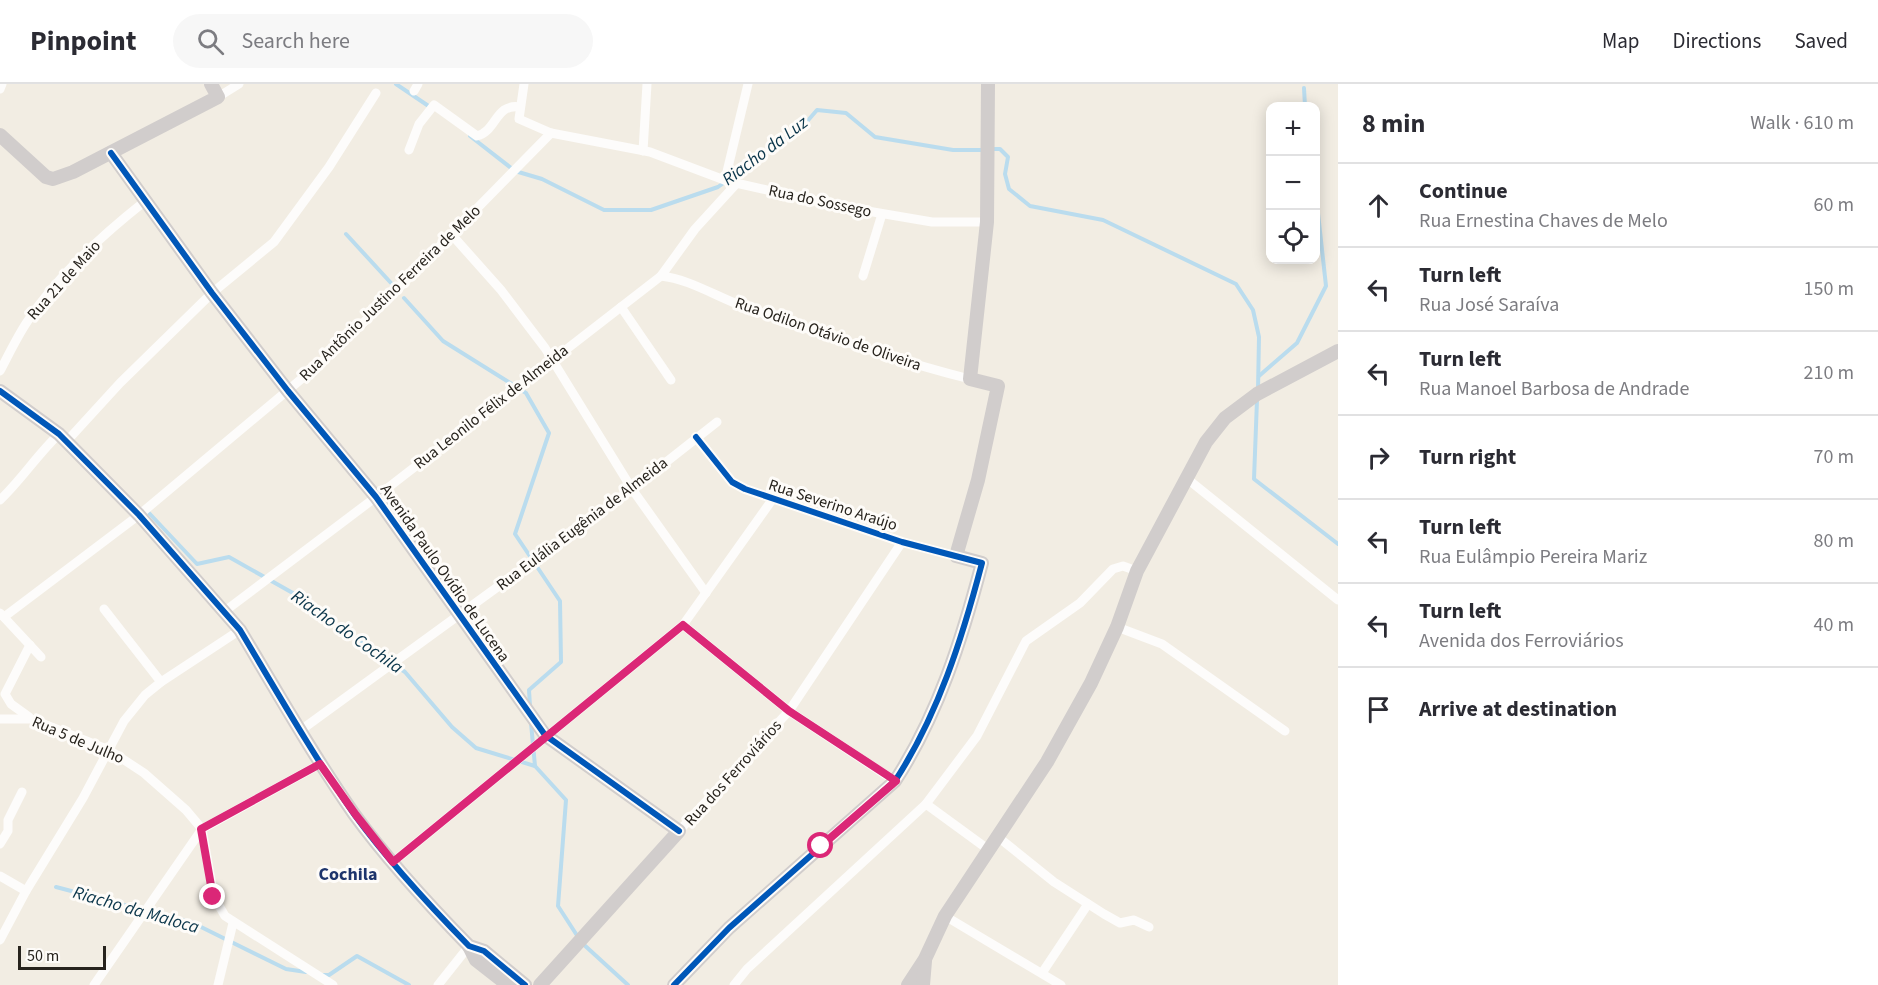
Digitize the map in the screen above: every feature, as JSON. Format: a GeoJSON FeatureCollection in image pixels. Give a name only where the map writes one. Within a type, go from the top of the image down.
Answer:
{"type":"FeatureCollection","features":[{"type":"Feature","properties":{"kind":"street"},"geometry":{"type":"LineString","coordinates":[[0,89],[2,84]]}},
{"type":"Feature","properties":{"kind":"street"},"geometry":{"type":"LineString","coordinates":[[212,84],[218,97]]}},
{"type":"Feature","properties":{"kind":"street"},"geometry":{"type":"LineString","coordinates":[[0,135],[51,180],[111,153],[239,84]]}},
{"type":"Feature","properties":{"kind":"street"},"geometry":{"type":"LineString","coordinates":[[409,150],[419,124],[434,105],[477,136],[483,134],[505,108],[511,105],[520,106],[525,84]]}},
{"type":"Feature","properties":{"kind":"street"},"geometry":{"type":"LineString","coordinates":[[643,151],[647,84]]}},
{"type":"Feature","properties":{"kind":"street"},"geometry":{"type":"LineString","coordinates":[[725,180],[748,84]]}},
{"type":"Feature","properties":{"kind":"street"},"geometry":{"type":"LineString","coordinates":[[970,379],[987,222],[988,84]]}},
{"type":"Feature","properties":{"kind":"street"},"geometry":{"type":"LineString","coordinates":[[0,500],[22,478],[38,454],[62,438],[212,293],[274,242],[315,187],[376,93]]}},
{"type":"Feature","properties":{"kind":"street","name":"Rua do Sossego"},"geometry":{"type":"LineString","coordinates":[[520,106],[519,119],[551,133],[643,151],[725,180],[882,214],[932,222],[987,222]]}},
{"type":"Feature","properties":{"kind":"street","name":"Rua Antônio Justino Ferreira de Melo"},"geometry":{"type":"LineString","coordinates":[[2,615],[139,515],[203,459],[288,391],[383,304],[551,133]]}},
{"type":"Feature","properties":{"kind":"street","name":"Avenida Paulo Ovídio de Lucena"},"geometry":{"type":"LineString","coordinates":[[111,153],[144,202],[212,293],[288,391],[376,497],[545,735],[679,831]]}},
{"type":"Feature","properties":{"kind":"street","name":"Rua Leonilo Félix de Almeida"},"geometry":{"type":"LineString","coordinates":[[225,611],[661,276],[694,229],[738,183]]}},
{"type":"Feature","properties":{"kind":"street","name":"Rua 21 de Maio"},"geometry":{"type":"LineString","coordinates":[[0,370],[27,322],[42,302],[93,247],[144,202]]}},
{"type":"Feature","properties":{"kind":"street"},"geometry":{"type":"LineString","coordinates":[[863,276],[882,214]]}},
{"type":"Feature","properties":{"kind":"street"},"geometry":{"type":"LineString","coordinates":[[452,235],[501,290],[551,360],[632,489],[706,593]]}},
{"type":"Feature","properties":{"kind":"street","name":"Rua Odilon Otávio de Oliveira"},"geometry":{"type":"LineString","coordinates":[[661,276],[678,278],[731,302],[860,347],[998,387],[978,480],[956,556]]}},
{"type":"Feature","properties":{"kind":"street"},"geometry":{"type":"LineString","coordinates":[[621,307],[671,380]]}},
{"type":"Feature","properties":{"kind":"street"},"geometry":{"type":"LineString","coordinates":[[908,985],[925,958],[945,916],[1047,762],[1091,682],[1117,627],[1137,571],[1185,477],[1206,442],[1225,418],[1257,394],[1338,351]]}},
{"type":"Feature","properties":{"kind":"street"},"geometry":{"type":"LineString","coordinates":[[0,391],[62,438],[139,515],[225,611],[240,630],[320,764],[356,815],[393,862],[469,946],[477,960],[508,985]]}},
{"type":"Feature","properties":{"kind":"street","name":"Rua Eulália Eugênia de Almeida"},"geometry":{"type":"LineString","coordinates":[[301,730],[632,489],[717,422]]}},
{"type":"Feature","properties":{"kind":"street","name":"Rua Severino Araújo"},"geometry":{"type":"LineString","coordinates":[[696,438],[732,482],[772,500],[902,542],[982,563],[948,674],[912,756],[896,781]]}},
{"type":"Feature","properties":{"kind":"street"},"geometry":{"type":"LineString","coordinates":[[1185,477],[1338,600]]}},
{"type":"Feature","properties":{"kind":"street"},"geometry":{"type":"LineString","coordinates":[[393,862],[545,735],[683,625],[772,500]]}},
{"type":"Feature","properties":{"kind":"street","name":"Rua dos Ferroviários"},"geometry":{"type":"LineString","coordinates":[[540,985],[789,711],[902,542]]}},
{"type":"Feature","properties":{"kind":"street"},"geometry":{"type":"LineString","coordinates":[[734,985],[747,969],[926,804],[976,736],[1026,640],[1080,603],[1113,569],[1123,566],[1137,571]]}},
{"type":"Feature","properties":{"kind":"street"},"geometry":{"type":"LineString","coordinates":[[104,609],[160,682]]}},
{"type":"Feature","properties":{"kind":"street"},"geometry":{"type":"LineString","coordinates":[[2,615],[41,657]]}},
{"type":"Feature","properties":{"kind":"street"},"geometry":{"type":"LineString","coordinates":[[674,985],[729,928],[896,781],[789,711],[683,625]]}},
{"type":"Feature","properties":{"kind":"street"},"geometry":{"type":"LineString","coordinates":[[1117,627],[1162,644],[1285,731]]}},
{"type":"Feature","properties":{"kind":"street"},"geometry":{"type":"LineString","coordinates":[[0,940],[26,891],[83,798],[124,722],[160,682],[240,630]]}},
{"type":"Feature","properties":{"kind":"street"},"geometry":{"type":"LineString","coordinates":[[30,645],[5,694],[11,704],[31,719]]}},
{"type":"Feature","properties":{"kind":"street","name":"Rua 5 de Julho"},"geometry":{"type":"LineString","coordinates":[[0,719],[31,719],[109,750],[144,773],[186,810],[201,829]]}},
{"type":"Feature","properties":{"kind":"street"},"geometry":{"type":"LineString","coordinates":[[94,985],[201,829],[320,764]]}},
{"type":"Feature","properties":{"kind":"street"},"geometry":{"type":"LineString","coordinates":[[0,844],[8,831],[8,820],[22,792]]}},
{"type":"Feature","properties":{"kind":"street"},"geometry":{"type":"LineString","coordinates":[[926,804],[989,850]]}},
{"type":"Feature","properties":{"kind":"street"},"geometry":{"type":"LineString","coordinates":[[201,829],[213,897],[219,909],[233,923],[333,985]]}},
{"type":"Feature","properties":{"kind":"street"},"geometry":{"type":"LineString","coordinates":[[998,837],[1054,882],[1088,904],[1120,923],[1134,920],[1149,927]]}},
{"type":"Feature","properties":{"kind":"street"},"geometry":{"type":"LineString","coordinates":[[0,876],[26,891]]}},
{"type":"Feature","properties":{"kind":"street"},"geometry":{"type":"LineString","coordinates":[[1042,973],[1088,904]]}},
{"type":"Feature","properties":{"kind":"street"},"geometry":{"type":"LineString","coordinates":[[945,916],[1061,985]]}},
{"type":"Feature","properties":{"kind":"street"},"geometry":{"type":"LineString","coordinates":[[218,985],[233,923]]}},
{"type":"Feature","properties":{"kind":"street"},"geometry":{"type":"LineString","coordinates":[[438,985],[469,946]]}},
{"type":"Feature","properties":{"kind":"street"},"geometry":{"type":"LineString","coordinates":[[469,946],[484,951],[522,980],[525,985]]}},
{"type":"Feature","properties":{"kind":"street"},"geometry":{"type":"LineString","coordinates":[[923,985],[925,958]]}},
{"type":"Feature","properties":{"kind":"waterway","name":"Riacho da Luz"},"geometry":{"type":"LineString","coordinates":[[396,84],[430,107]]}},
{"type":"Feature","properties":{"kind":"waterway"},"geometry":{"type":"LineString","coordinates":[[1304,88],[1305,102]]}},
{"type":"Feature","properties":{"kind":"waterway","name":"Riacho da Luz"},"geometry":{"type":"LineString","coordinates":[[470,136],[515,171],[542,179],[604,210],[651,210],[718,187],[804,125],[817,110],[846,113],[875,137],[953,150],[983,150]]}},
{"type":"Feature","properties":{"kind":"waterway","name":"Riacho da Luz"},"geometry":{"type":"LineString","coordinates":[[993,149],[1000,149],[1008,157],[1005,174],[1009,189],[1030,206],[1103,220],[1236,284],[1253,310],[1259,337],[1258,390]]}},
{"type":"Feature","properties":{"kind":"waterway"},"geometry":{"type":"LineString","coordinates":[[1259,376],[1297,343],[1326,286],[1318,210]]}},
{"type":"Feature","properties":{"kind":"waterway"},"geometry":{"type":"LineString","coordinates":[[346,234],[391,283]]}},
{"type":"Feature","properties":{"kind":"waterway"},"geometry":{"type":"LineString","coordinates":[[404,298],[443,341],[526,393],[549,433],[515,534],[560,601],[561,662],[529,690],[530,706]]}},
{"type":"Feature","properties":{"kind":"waterway"},"geometry":{"type":"LineString","coordinates":[[1257,400],[1254,479],[1338,544]]}},
{"type":"Feature","properties":{"kind":"waterway","name":"Riacho do Cochila"},"geometry":{"type":"LineString","coordinates":[[149,513],[197,564],[229,557],[307,601],[329,621],[405,672],[452,727],[476,748],[535,766],[566,800],[558,906],[578,937]]}},
{"type":"Feature","properties":{"kind":"waterway"},"geometry":{"type":"LineString","coordinates":[[531,723],[535,766]]}},
{"type":"Feature","properties":{"kind":"waterway","name":"Riacho da Maloca"},"geometry":{"type":"LineString","coordinates":[[56,887],[193,923],[286,969],[306,972]]}},
{"type":"Feature","properties":{"kind":"waterway","name":"Riacho do Cochila"},"geometry":{"type":"LineString","coordinates":[[582,943],[628,985]]}},
{"type":"Feature","properties":{"kind":"waterway","name":"Riacho da Maloca"},"geometry":{"type":"LineString","coordinates":[[323,975],[329,975],[357,956],[409,985]]}},
{"type":"Feature","properties":{"kind":"cycle path"},"geometry":{"type":"LineString","coordinates":[[111,153],[212,293],[288,391],[376,497],[545,735],[679,831]]}},
{"type":"Feature","properties":{"kind":"cycle path"},"geometry":{"type":"LineString","coordinates":[[0,391],[59,434],[139,515],[240,630],[324,769],[381,849],[469,946],[484,951],[525,985]]}},
{"type":"Feature","properties":{"kind":"cycle path"},"geometry":{"type":"LineString","coordinates":[[674,985],[729,928],[895,781],[924,730],[947,676],[982,563],[902,542],[745,489],[732,482],[696,437]]}},
{"type":"Feature","properties":{"kind":"district","name":"Cochila"},"geometry":{"type":"Point","coordinates":[348,874]}},
{"type":"Feature","properties":{"kind":"route"},"geometry":{"type":"LineString","coordinates":[[213,897],[201,829],[320,764],[393,862],[545,735],[683,625],[789,711],[896,781],[821,846]]}}]}
